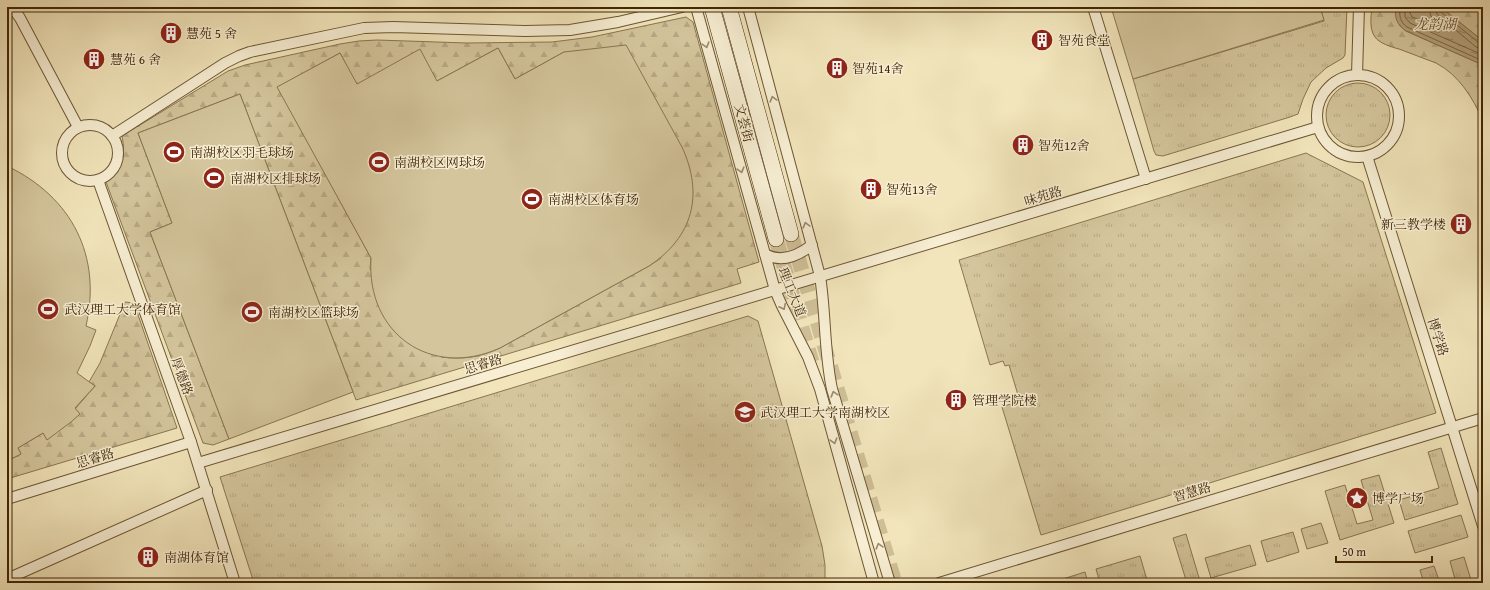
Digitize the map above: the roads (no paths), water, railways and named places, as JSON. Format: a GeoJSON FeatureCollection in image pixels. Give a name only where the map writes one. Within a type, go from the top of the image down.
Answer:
{"type":"FeatureCollection","features":[{"type":"Feature","properties":{"kind":"main road","name":"文荟街"},"geometry":{"type":"LineString","coordinates":[[712,7],[776,239]]}},
{"type":"Feature","properties":{"kind":"main road","name":"文荟街"},"geometry":{"type":"LineString","coordinates":[[729,7],[792,234]]}},
{"type":"Feature","properties":{"kind":"street"},"geometry":{"type":"LineString","coordinates":[[112,136],[225,63],[239,56],[258,51],[364,28],[393,27],[525,31],[570,30],[618,22],[682,7]]}},
{"type":"Feature","properties":{"kind":"street","name":"理工大道"},"geometry":{"type":"LineString","coordinates":[[696,7],[775,290],[815,374],[874,583]]}},
{"type":"Feature","properties":{"kind":"street","name":"理工大道"},"geometry":{"type":"LineString","coordinates":[[748,7],[820,276],[823,296],[827,358],[832,389],[890,583]]}},
{"type":"Feature","properties":{"kind":"street"},"geometry":{"type":"LineString","coordinates":[[1093,7],[1146,179]]}},
{"type":"Feature","properties":{"kind":"street"},"geometry":{"type":"LineString","coordinates":[[1357,75],[1359,7]]}},
{"type":"Feature","properties":{"kind":"street"},"geometry":{"type":"LineString","coordinates":[[7,11],[15,11],[20,18],[78,126]]}},
{"type":"Feature","properties":{"kind":"street"},"geometry":{"type":"LineString","coordinates":[[1357,75],[1374,78],[1388,88],[1396,102],[1398,111],[1397,127],[1389,142],[1379,150],[1367,156],[1354,156],[1340,153],[1329,145],[1318,127],[1318,106],[1323,94],[1338,80],[1344,77],[1357,75]]}},
{"type":"Feature","properties":{"kind":"street"},"geometry":{"type":"LineString","coordinates":[[90,124],[97,125],[108,131],[112,136],[118,148],[117,162],[110,173],[98,180],[91,181],[77,178],[71,174],[63,163],[61,149],[63,142],[78,126],[90,124]]}},
{"type":"Feature","properties":{"kind":"street","name":"味苑路"},"geometry":{"type":"LineString","coordinates":[[775,290],[1318,127]]}},
{"type":"Feature","properties":{"kind":"street","name":"博学路"},"geometry":{"type":"LineString","coordinates":[[1367,156],[1453,426],[1483,526]]}},
{"type":"Feature","properties":{"kind":"street","name":"厚德路"},"geometry":{"type":"LineString","coordinates":[[98,180],[191,442],[235,583]]}},
{"type":"Feature","properties":{"kind":"street"},"geometry":{"type":"LineString","coordinates":[[765,254],[771,258],[785,258],[796,255],[812,245]]}},
{"type":"Feature","properties":{"kind":"street","name":"思睿路"},"geometry":{"type":"LineString","coordinates":[[198,463],[775,290]]}},
{"type":"Feature","properties":{"kind":"street","name":"智慧路"},"geometry":{"type":"LineString","coordinates":[[939,583],[1483,418]]}},
{"type":"Feature","properties":{"kind":"street","name":"思睿路"},"geometry":{"type":"LineString","coordinates":[[7,499],[191,442]]}},
{"type":"Feature","properties":{"kind":"street"},"geometry":{"type":"LineString","coordinates":[[7,579],[207,490]]}},
{"type":"Feature","properties":{"kind":"water","name":"龙韵湖"},"geometry":{"type":"Polygon","coordinates":[[[1396,7],[1441,7],[1483,41],[1483,65],[1406,31],[1400,26],[1397,20],[1395,14],[1396,7]]]}},
{"type":"Feature","properties":{"kind":"tunnel"},"geometry":{"type":"LineString","coordinates":[[791,234],[895,583]]}},
{"type":"Feature","properties":{"kind":"tunnel"},"geometry":{"type":"LineString","coordinates":[[776,239],[812,362]]}},
{"type":"Feature","properties":{"kind":"place","name":"慧苑 5 舍"},"geometry":{"type":"Point","coordinates":[171,33]}},
{"type":"Feature","properties":{"kind":"place","name":"智苑食堂"},"geometry":{"type":"Point","coordinates":[1042,40]}},
{"type":"Feature","properties":{"kind":"place","name":"慧苑 6 舍"},"geometry":{"type":"Point","coordinates":[94,59]}},
{"type":"Feature","properties":{"kind":"place","name":"智苑14舍"},"geometry":{"type":"Point","coordinates":[837,68]}},
{"type":"Feature","properties":{"kind":"place","name":"智苑12舍"},"geometry":{"type":"Point","coordinates":[1023,145]}},
{"type":"Feature","properties":{"kind":"place","name":"南湖校区羽毛球场"},"geometry":{"type":"Point","coordinates":[174,152]}},
{"type":"Feature","properties":{"kind":"place","name":"南湖校区网球场"},"geometry":{"type":"Point","coordinates":[379,162]}},
{"type":"Feature","properties":{"kind":"place","name":"南湖校区排球场"},"geometry":{"type":"Point","coordinates":[214,178]}},
{"type":"Feature","properties":{"kind":"place","name":"智苑13舍"},"geometry":{"type":"Point","coordinates":[871,189]}},
{"type":"Feature","properties":{"kind":"place","name":"南湖校区体育场"},"geometry":{"type":"Point","coordinates":[532,199]}},
{"type":"Feature","properties":{"kind":"place","name":"新三教学楼"},"geometry":{"type":"Point","coordinates":[1461,224]}},
{"type":"Feature","properties":{"kind":"place","name":"武汉理工大学体育馆"},"geometry":{"type":"Point","coordinates":[48,309]}},
{"type":"Feature","properties":{"kind":"place","name":"南湖校区篮球场"},"geometry":{"type":"Point","coordinates":[252,312]}},
{"type":"Feature","properties":{"kind":"place","name":"管理学院楼"},"geometry":{"type":"Point","coordinates":[956,400]}},
{"type":"Feature","properties":{"kind":"place","name":"武汉理工大学南湖校区"},"geometry":{"type":"Point","coordinates":[745,412]}},
{"type":"Feature","properties":{"kind":"place","name":"博学广场"},"geometry":{"type":"Point","coordinates":[1357,498]}},
{"type":"Feature","properties":{"kind":"place","name":"南湖体育馆"},"geometry":{"type":"Point","coordinates":[148,557]}}]}
